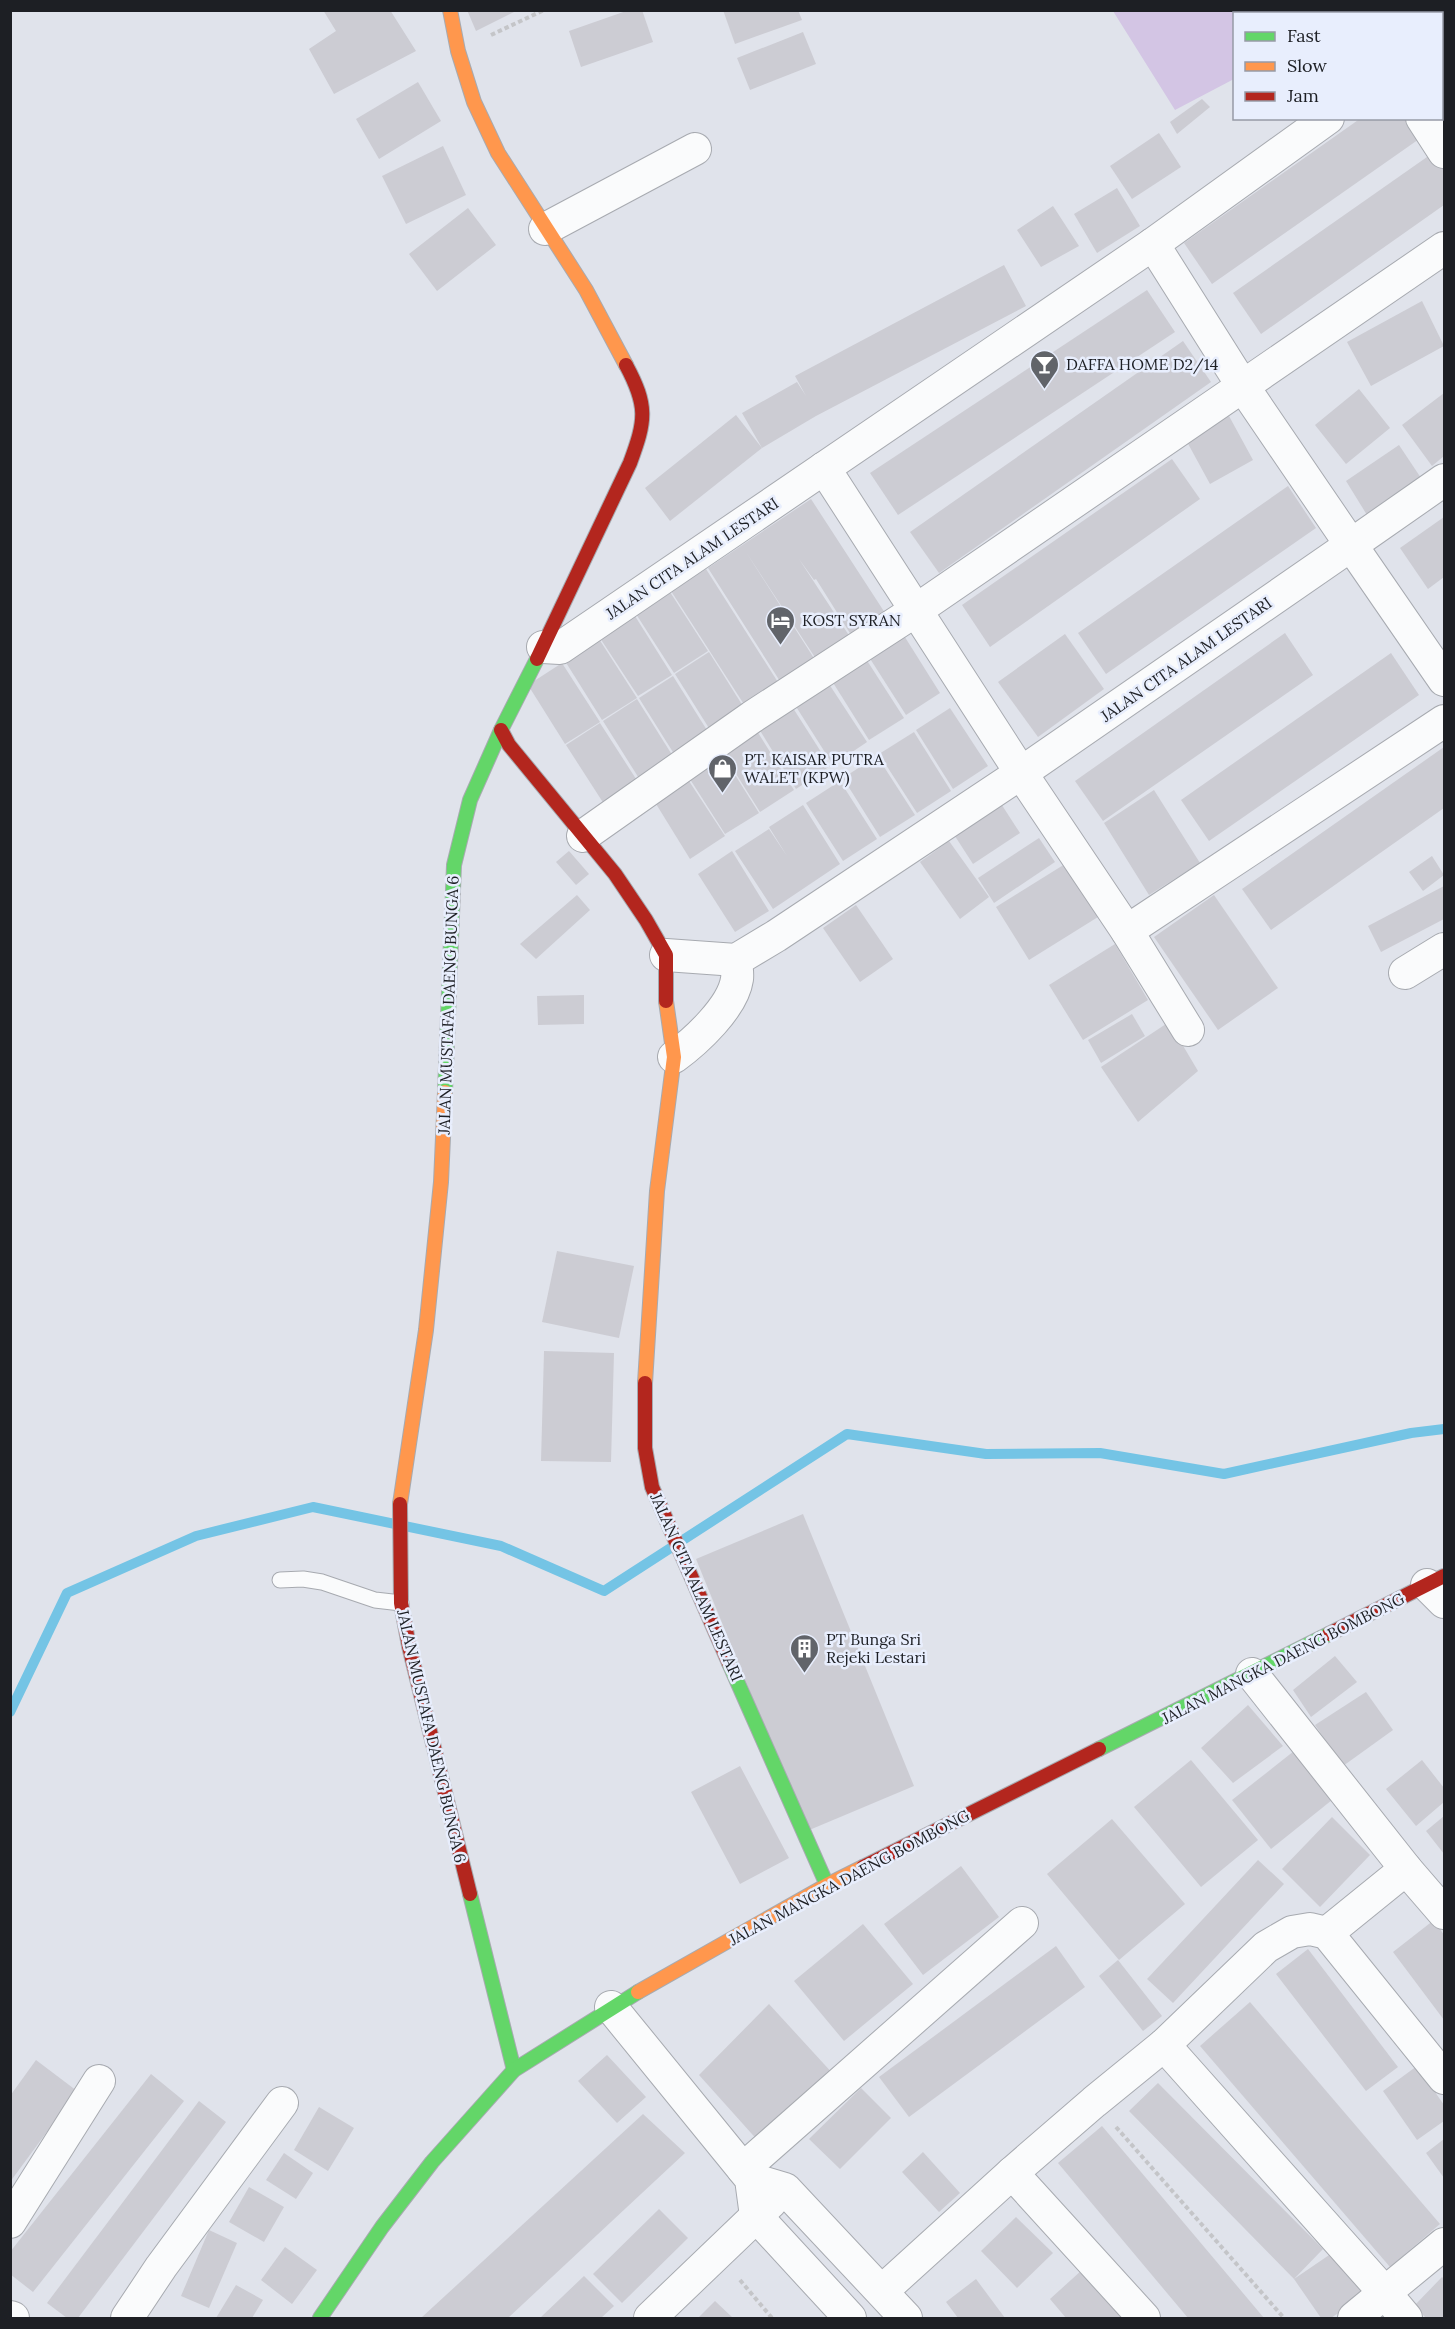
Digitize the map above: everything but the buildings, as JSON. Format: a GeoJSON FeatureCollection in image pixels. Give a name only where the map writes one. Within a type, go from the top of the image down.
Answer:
{"type":"FeatureCollection","features":[{"type":"Feature","properties":{"kind":"street","name":"JALAN MUSTAFA DAENG BUNGA 6"},"geometry":{"type":"LineString","coordinates":[[450,10],[458,51],[474,102],[498,153],[586,290],[628,369],[643,407],[642,431],[630,463],[551,647],[501,730],[470,800],[454,864],[441,1182],[426,1330],[400,1498],[400,1603],[514,2070]]}},
{"type":"Feature","properties":{"kind":"street","name":"JALAN CITA ALAM LESTARI"},"geometry":{"type":"LineString","coordinates":[[551,647],[824,468],[1153,244],[1325,120]]}},
{"type":"Feature","properties":{"kind":"street"},"geometry":{"type":"LineString","coordinates":[[1423,120],[1444,152]]}},
{"type":"Feature","properties":{"kind":"street"},"geometry":{"type":"LineString","coordinates":[[545,229],[695,149]]}},
{"type":"Feature","properties":{"kind":"street"},"geometry":{"type":"LineString","coordinates":[[1153,244],[1242,385],[1444,680]]}},
{"type":"Feature","properties":{"kind":"street"},"geometry":{"type":"LineString","coordinates":[[583,836],[752,717],[915,610],[1444,248]]}},
{"type":"Feature","properties":{"kind":"street"},"geometry":{"type":"LineString","coordinates":[[824,468],[1127,931],[1188,1030]]}},
{"type":"Feature","properties":{"kind":"street","name":"JALAN CITA ALAM LESTARI"},"geometry":{"type":"LineString","coordinates":[[736,960],[776,936],[1022,773],[1444,480]]}},
{"type":"Feature","properties":{"kind":"street"},"geometry":{"type":"LineString","coordinates":[[1127,931],[1444,721]]}},
{"type":"Feature","properties":{"kind":"street","name":"JALAN CITA ALAM LESTARI"},"geometry":{"type":"LineString","coordinates":[[501,730],[509,746],[615,874],[646,920],[666,956],[666,998],[674,1057],[657,1191],[645,1359],[645,1448],[652,1487],[827,1885]]}},
{"type":"Feature","properties":{"kind":"street"},"geometry":{"type":"LineString","coordinates":[[1405,973],[1444,949]]}},
{"type":"Feature","properties":{"kind":"street"},"geometry":{"type":"LineString","coordinates":[[666,956],[736,960],[737,980],[721,1012],[700,1036],[674,1057]]}},
{"type":"Feature","properties":{"kind":"street","name":"JALAN MANGKA DAENG BOMBONG"},"geometry":{"type":"LineString","coordinates":[[320,2319],[396,2209],[432,2162],[514,2070],[611,2007],[827,1885],[1251,1674],[1439,1587]]}},
{"type":"Feature","properties":{"kind":"street"},"geometry":{"type":"LineString","coordinates":[[1251,1674],[1406,1869],[1444,1913]]}},
{"type":"Feature","properties":{"kind":"street"},"geometry":{"type":"LineString","coordinates":[[1327,1933],[1406,1869]]}},
{"type":"Feature","properties":{"kind":"street"},"geometry":{"type":"LineString","coordinates":[[747,2174],[1022,1923]]}},
{"type":"Feature","properties":{"kind":"street"},"geometry":{"type":"LineString","coordinates":[[882,2291],[1012,2173],[1164,2045],[1266,1947],[1292,1932],[1310,1929],[1327,1933],[1444,2078]]}},
{"type":"Feature","properties":{"kind":"street"},"geometry":{"type":"LineString","coordinates":[[611,2007],[747,2174],[756,2216],[850,2319]]}},
{"type":"Feature","properties":{"kind":"street"},"geometry":{"type":"LineString","coordinates":[[1164,2045],[1406,2319]]}},
{"type":"Feature","properties":{"kind":"street"},"geometry":{"type":"LineString","coordinates":[[10,2222],[99,2082]]}},
{"type":"Feature","properties":{"kind":"street"},"geometry":{"type":"LineString","coordinates":[[127,2319],[161,2267],[282,2103]]}},
{"type":"Feature","properties":{"kind":"street"},"geometry":{"type":"LineString","coordinates":[[1012,2173],[1144,2319]]}},
{"type":"Feature","properties":{"kind":"street"},"geometry":{"type":"LineString","coordinates":[[747,2174],[785,2189],[906,2319]]}},
{"type":"Feature","properties":{"kind":"street"},"geometry":{"type":"LineString","coordinates":[[650,2319],[785,2189]]}},
{"type":"Feature","properties":{"kind":"street"},"geometry":{"type":"LineString","coordinates":[[1354,2319],[1444,2244]]}},
{"type":"Feature","properties":{"kind":"lane"},"geometry":{"type":"LineString","coordinates":[[280,1580],[303,1579],[322,1582],[375,1600],[400,1603]]}},
{"type":"Feature","properties":{"kind":"path"},"geometry":{"type":"LineString","coordinates":[[458,51],[544,10]]}},
{"type":"Feature","properties":{"kind":"path"},"geometry":{"type":"LineString","coordinates":[[1094,2102],[1284,2319]]}},
{"type":"Feature","properties":{"kind":"path"},"geometry":{"type":"LineString","coordinates":[[717,2253],[772,2319]]}},
{"type":"Feature","properties":{"kind":"shaded area"},"geometry":{"type":"Polygon","coordinates":[[[1113,11],[1363,11],[1233,12],[1233,80],[1175,110],[1113,11]]]}},
{"type":"Feature","properties":{"kind":"waterway"},"geometry":{"type":"LineString","coordinates":[[10,1712],[67,1593],[196,1536],[313,1507],[501,1546],[604,1591],[847,1434],[986,1454],[1100,1453],[1224,1474],[1411,1433],[1444,1429]]}},
{"type":"Feature","properties":{"kind":"traffic: fast"},"geometry":{"type":"LineString","coordinates":[[445,1092],[454,865],[470,800],[501,730],[537,659]]}},
{"type":"Feature","properties":{"kind":"traffic: fast"},"geometry":{"type":"LineString","coordinates":[[1099,1749],[1329,1634]]}},
{"type":"Feature","properties":{"kind":"traffic: fast"},"geometry":{"type":"LineString","coordinates":[[729,1663],[827,1885]]}},
{"type":"Feature","properties":{"kind":"traffic: fast"},"geometry":{"type":"LineString","coordinates":[[470,1894],[514,2070]]}},
{"type":"Feature","properties":{"kind":"traffic: fast"},"geometry":{"type":"LineString","coordinates":[[320,2318],[382,2227],[432,2162],[514,2070],[638,1992]]}},
{"type":"Feature","properties":{"kind":"traffic: slow"},"geometry":{"type":"LineString","coordinates":[[450,10],[458,51],[474,102],[498,153],[586,290],[626,365]]}},
{"type":"Feature","properties":{"kind":"traffic: slow"},"geometry":{"type":"LineString","coordinates":[[645,1383],[657,1191],[674,1057],[666,1001]]}},
{"type":"Feature","properties":{"kind":"traffic: slow"},"geometry":{"type":"LineString","coordinates":[[400,1504],[426,1330],[441,1182],[445,1092]]}},
{"type":"Feature","properties":{"kind":"traffic: slow"},"geometry":{"type":"LineString","coordinates":[[638,1992],[863,1867]]}},
{"type":"Feature","properties":{"kind":"traffic: jam"},"geometry":{"type":"LineString","coordinates":[[537,659],[630,463],[639,435],[642,424],[641,403],[626,365]]}},
{"type":"Feature","properties":{"kind":"traffic: jam"},"geometry":{"type":"LineString","coordinates":[[501,730],[509,745],[615,874],[646,920],[666,955],[666,1001]]}},
{"type":"Feature","properties":{"kind":"traffic: jam"},"geometry":{"type":"LineString","coordinates":[[645,1383],[645,1448],[652,1487],[729,1663]]}},
{"type":"Feature","properties":{"kind":"traffic: jam"},"geometry":{"type":"LineString","coordinates":[[400,1504],[401,1603],[409,1646],[470,1894]]}},
{"type":"Feature","properties":{"kind":"traffic: jam"},"geometry":{"type":"LineString","coordinates":[[1329,1634],[1444,1576]]}},
{"type":"Feature","properties":{"kind":"traffic: jam"},"geometry":{"type":"LineString","coordinates":[[863,1867],[1099,1749]]}},
{"type":"Feature","properties":{"kind":"place","name":"DAFFA HOME D2/14"},"geometry":{"type":"Point","coordinates":[1045,390]}},
{"type":"Feature","properties":{"kind":"place","name":"KOST SYRAN"},"geometry":{"type":"Point","coordinates":[781,646]}},
{"type":"Feature","properties":{"kind":"place","name":"PT. KAISAR PUTRA WALET (KPW)"},"geometry":{"type":"Point","coordinates":[723,794]}},
{"type":"Feature","properties":{"kind":"place","name":"PT Bunga Sri Rejeki Lestari"},"geometry":{"type":"Point","coordinates":[805,1674]}}]}
